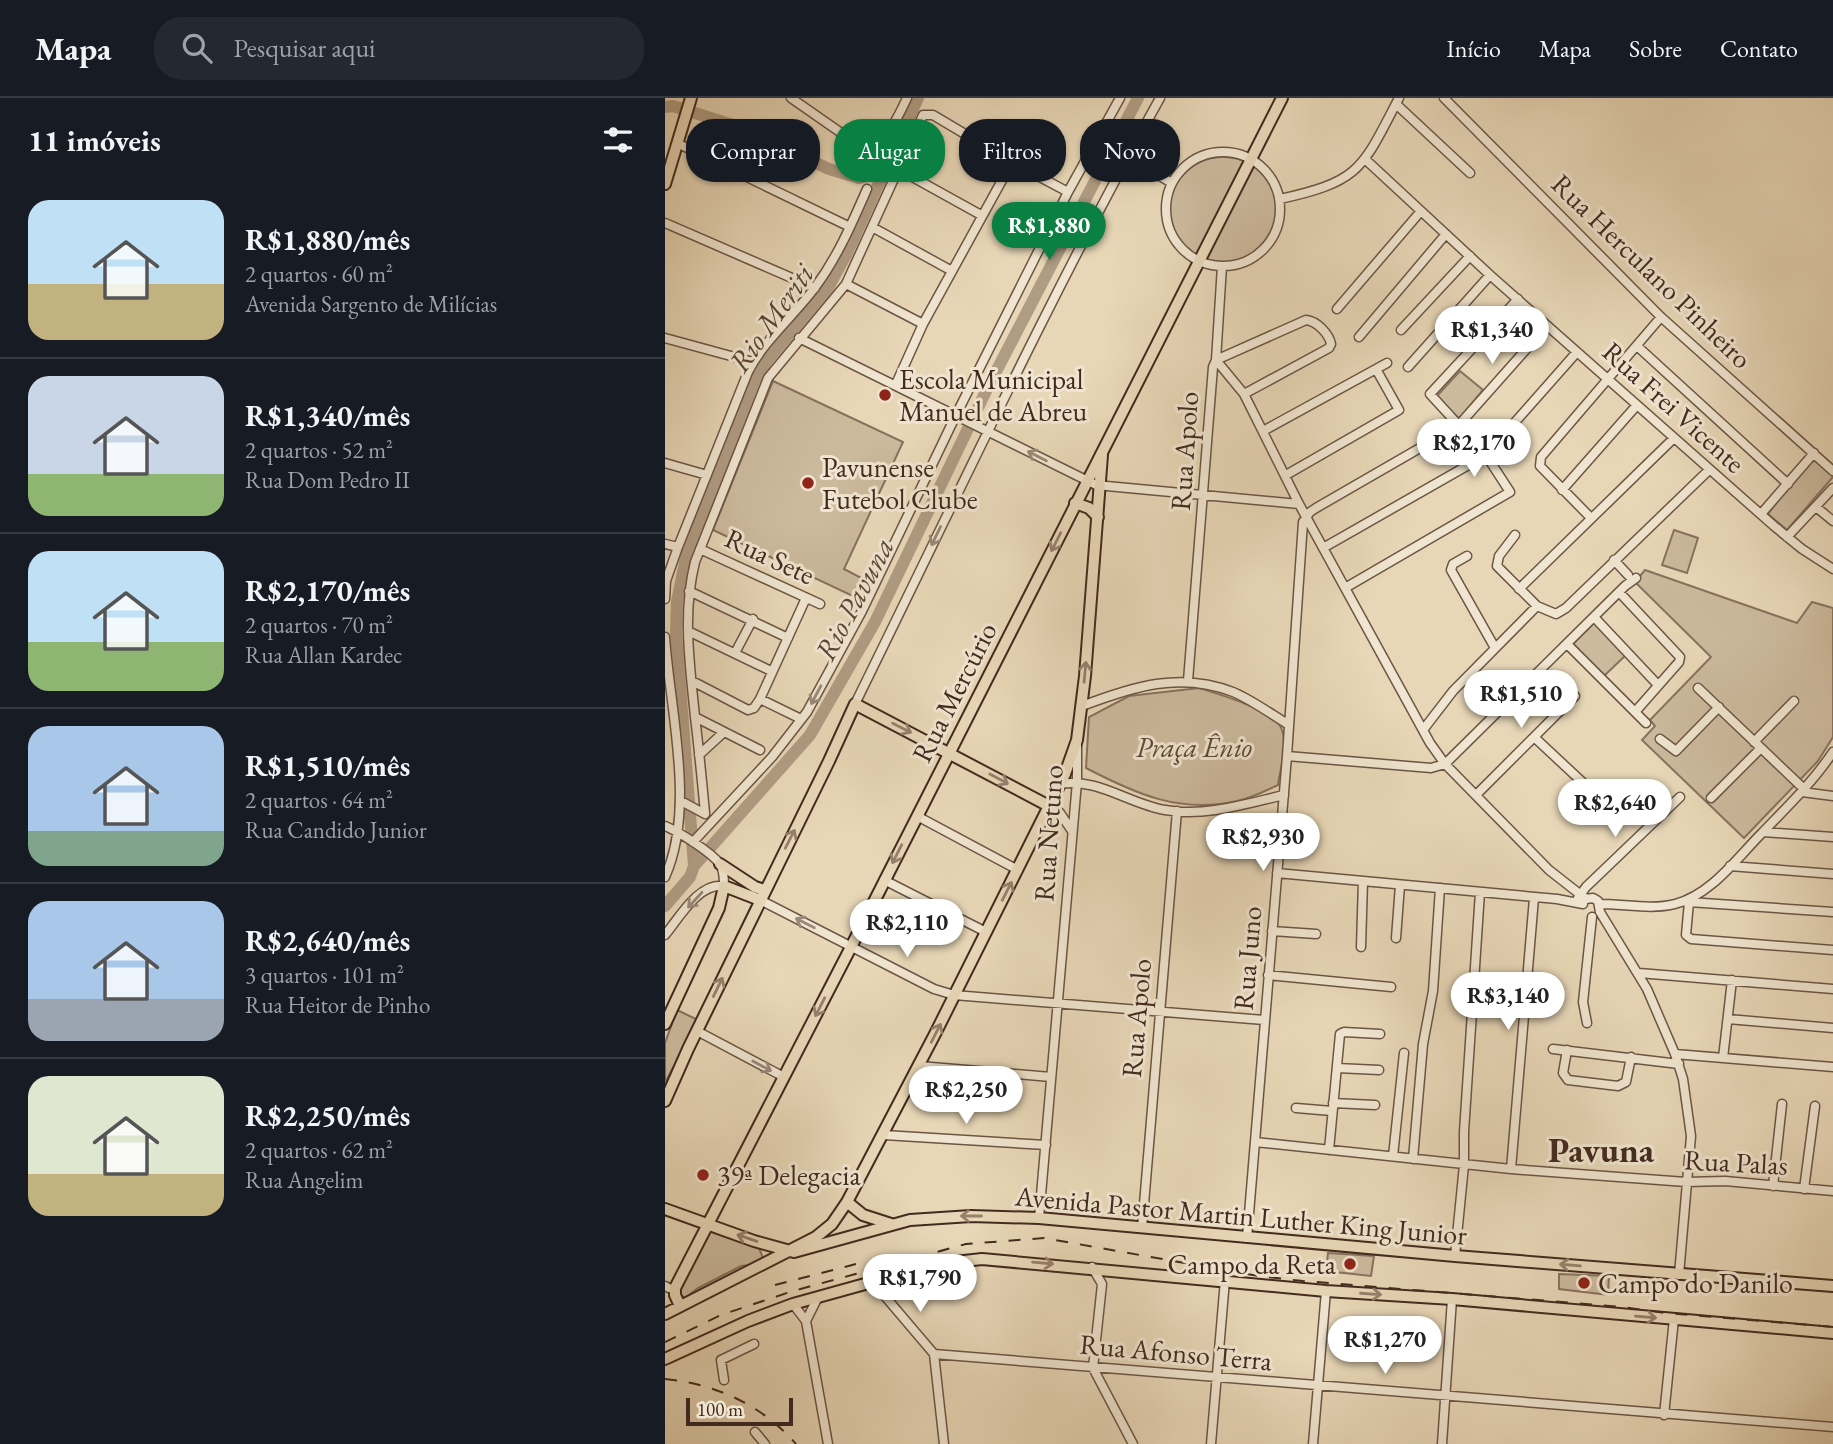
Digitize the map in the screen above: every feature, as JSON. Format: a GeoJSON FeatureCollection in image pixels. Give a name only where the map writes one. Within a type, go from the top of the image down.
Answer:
{"type":"FeatureCollection","features":[{"type":"Feature","properties":{"kind":"main road","name":"Rua Mercúrio"},"geometry":{"type":"LineString","coordinates":[[680,1306],[675,1287],[851,947],[1282,98]]}},
{"type":"Feature","properties":{"kind":"main road"},"geometry":{"type":"LineString","coordinates":[[665,184],[690,100]]}},
{"type":"Feature","properties":{"kind":"main road","name":"Rua Netuno"},"geometry":{"type":"LineString","coordinates":[[1077,740],[1102,452]]}},
{"type":"Feature","properties":{"kind":"main road"},"geometry":{"type":"LineString","coordinates":[[1075,503],[1089,508],[1098,517]]}},
{"type":"Feature","properties":{"kind":"main road"},"geometry":{"type":"LineString","coordinates":[[666,1097],[855,704],[1049,806]]}},
{"type":"Feature","properties":{"kind":"main road"},"geometry":{"type":"LineString","coordinates":[[665,1209],[787,1251],[824,1232],[848,1202],[884,1135],[1018,870],[1060,784],[1077,740]]}},
{"type":"Feature","properties":{"kind":"main road"},"geometry":{"type":"LineString","coordinates":[[720,864],[755,887],[762,895]]}},
{"type":"Feature","properties":{"kind":"main road"},"geometry":{"type":"LineString","coordinates":[[665,1024],[719,908],[724,886],[762,895]]}},
{"type":"Feature","properties":{"kind":"main road"},"geometry":{"type":"LineString","coordinates":[[848,1202],[863,1215],[894,1225]]}},
{"type":"Feature","properties":{"kind":"main road","name":"Avenida Pastor Martin Luther King Junior"},"geometry":{"type":"LineString","coordinates":[[665,1314],[787,1251],[803,1251],[894,1225],[943,1216],[1039,1218],[1455,1256],[1833,1286]]}},
{"type":"Feature","properties":{"kind":"main road"},"geometry":{"type":"LineString","coordinates":[[665,1359],[737,1325],[793,1304],[937,1264],[967,1259],[1006,1259],[1326,1291],[1452,1299],[1833,1333]]}},
{"type":"Feature","properties":{"kind":"street"},"geometry":{"type":"LineString","coordinates":[[791,98],[847,137],[868,148],[874,146],[890,127],[907,98]]}},
{"type":"Feature","properties":{"kind":"street"},"geometry":{"type":"LineString","coordinates":[[695,842],[772,757],[801,719],[863,611],[1068,192],[1120,98]]}},
{"type":"Feature","properties":{"kind":"street"},"geometry":{"type":"LineString","coordinates":[[1148,119],[1160,98]]}},
{"type":"Feature","properties":{"kind":"street","name":"Rua Herculano Pinheiro"},"geometry":{"type":"LineString","coordinates":[[1444,98],[1661,317],[1833,471]]}},
{"type":"Feature","properties":{"kind":"street"},"geometry":{"type":"LineString","coordinates":[[1280,199],[1341,181],[1366,160],[1397,101],[1470,173]]}},
{"type":"Feature","properties":{"kind":"street"},"geometry":{"type":"LineString","coordinates":[[920,119],[925,114],[940,119]]}},
{"type":"Feature","properties":{"kind":"street"},"geometry":{"type":"LineString","coordinates":[[677,143],[850,227]]}},
{"type":"Feature","properties":{"kind":"street"},"geometry":{"type":"LineString","coordinates":[[1213,152],[1239,153],[1251,158],[1270,175],[1280,199],[1277,229],[1265,248],[1245,262],[1222,267],[1199,261],[1181,247],[1169,228],[1166,205],[1172,183],[1189,163],[1213,152]]}},
{"type":"Feature","properties":{"kind":"street","name":"Rua Frei Vicente"},"geometry":{"type":"LineString","coordinates":[[1366,160],[1490,275],[1709,470],[1787,537],[1833,569]]}},
{"type":"Feature","properties":{"kind":"street"},"geometry":{"type":"LineString","coordinates":[[702,811],[688,631],[689,591],[700,549],[763,388],[774,369],[845,284],[892,182]]}},
{"type":"Feature","properties":{"kind":"street"},"geometry":{"type":"LineString","coordinates":[[921,182],[981,215]]}},
{"type":"Feature","properties":{"kind":"street"},"geometry":{"type":"LineString","coordinates":[[896,384],[923,324],[1000,182]]}},
{"type":"Feature","properties":{"kind":"street"},"geometry":{"type":"LineString","coordinates":[[1049,182],[1068,192]]}},
{"type":"Feature","properties":{"kind":"street"},"geometry":{"type":"LineString","coordinates":[[855,704],[985,430],[1114,182]]}},
{"type":"Feature","properties":{"kind":"street"},"geometry":{"type":"LineString","coordinates":[[665,599],[666,581],[678,547],[753,362],[815,288],[837,256],[867,189]]}},
{"type":"Feature","properties":{"kind":"street"},"geometry":{"type":"LineString","coordinates":[[1337,309],[1421,211]]}},
{"type":"Feature","properties":{"kind":"street"},"geometry":{"type":"LineString","coordinates":[[665,222],[815,288]]}},
{"type":"Feature","properties":{"kind":"street"},"geometry":{"type":"LineString","coordinates":[[871,227],[952,271]]}},
{"type":"Feature","properties":{"kind":"street"},"geometry":{"type":"LineString","coordinates":[[1359,337],[1445,234]]}},
{"type":"Feature","properties":{"kind":"street"},"geometry":{"type":"LineString","coordinates":[[1401,330],[1470,256]]}},
{"type":"Feature","properties":{"kind":"street","name":"Rua Apolo"},"geometry":{"type":"LineString","coordinates":[[1188,681],[1222,267]]}},
{"type":"Feature","properties":{"kind":"street"},"geometry":{"type":"LineString","coordinates":[[1408,367],[1490,275]]}},
{"type":"Feature","properties":{"kind":"street"},"geometry":{"type":"LineString","coordinates":[[845,284],[923,324]]}},
{"type":"Feature","properties":{"kind":"street"},"geometry":{"type":"LineString","coordinates":[[1345,588],[1510,492],[1486,455],[1430,394],[1518,299]]}},
{"type":"Feature","properties":{"kind":"street"},"geometry":{"type":"LineString","coordinates":[[1591,518],[1540,466],[1541,457],[1661,317]]}},
{"type":"Feature","properties":{"kind":"street"},"geometry":{"type":"LineString","coordinates":[[1244,394],[1329,348],[1330,339],[1316,323],[1306,320],[1216,360],[1244,394],[1299,504],[1423,730],[1445,764],[1581,900],[1583,911],[1663,906],[1688,901],[1833,912]]}},
{"type":"Feature","properties":{"kind":"street"},"geometry":{"type":"LineString","coordinates":[[1306,516],[1458,426],[1547,326]]}},
{"type":"Feature","properties":{"kind":"street"},"geometry":{"type":"LineString","coordinates":[[665,338],[753,362]]}},
{"type":"Feature","properties":{"kind":"street"},"geometry":{"type":"LineString","coordinates":[[799,338],[1101,486],[1299,504]]}},
{"type":"Feature","properties":{"kind":"street"},"geometry":{"type":"LineString","coordinates":[[1637,346],[1788,484]]}},
{"type":"Feature","properties":{"kind":"street"},"geometry":{"type":"LineString","coordinates":[[1323,548],[1486,455],[1577,352]]}},
{"type":"Feature","properties":{"kind":"street"},"geometry":{"type":"LineString","coordinates":[[1263,431],[1387,363]]}},
{"type":"Feature","properties":{"kind":"street"},"geometry":{"type":"LineString","coordinates":[[1286,475],[1399,410],[1376,369]]}},
{"type":"Feature","properties":{"kind":"street"},"geometry":{"type":"LineString","coordinates":[[1562,490],[1637,405]]}},
{"type":"Feature","properties":{"kind":"street"},"geometry":{"type":"LineString","coordinates":[[1519,589],[1674,438]]}},
{"type":"Feature","properties":{"kind":"street"},"geometry":{"type":"LineString","coordinates":[[1761,514],[1814,453]]}},
{"type":"Feature","properties":{"kind":"street"},"geometry":{"type":"LineString","coordinates":[[665,463],[707,475]]}},
{"type":"Feature","properties":{"kind":"street"},"geometry":{"type":"LineString","coordinates":[[1515,535],[1497,561],[1497,566],[1537,606],[1551,613],[1562,611],[1709,470]]}},
{"type":"Feature","properties":{"kind":"street"},"geometry":{"type":"LineString","coordinates":[[1787,537],[1833,488]]}},
{"type":"Feature","properties":{"kind":"street"},"geometry":{"type":"LineString","coordinates":[[1816,507],[1833,521]]}},
{"type":"Feature","properties":{"kind":"street","name":"Rua Juno"},"geometry":{"type":"LineString","coordinates":[[1247,1238],[1287,756],[1302,530],[1306,516]]}},
{"type":"Feature","properties":{"kind":"street"},"geometry":{"type":"LineString","coordinates":[[665,544],[678,547]]}},
{"type":"Feature","properties":{"kind":"street","name":"Rua Sete"},"geometry":{"type":"LineString","coordinates":[[700,549],[820,604]]}},
{"type":"Feature","properties":{"kind":"street"},"geometry":{"type":"LineString","coordinates":[[1467,556],[1453,564],[1451,570],[1495,649]]}},
{"type":"Feature","properties":{"kind":"street"},"geometry":{"type":"LineString","coordinates":[[1287,756],[1431,768],[1445,764],[1632,577],[1614,560]]}},
{"type":"Feature","properties":{"kind":"street"},"geometry":{"type":"LineString","coordinates":[[689,591],[788,638]]}},
{"type":"Feature","properties":{"kind":"street"},"geometry":{"type":"LineString","coordinates":[[1619,592],[1680,657],[1679,662],[1635,712]]}},
{"type":"Feature","properties":{"kind":"street"},"geometry":{"type":"LineString","coordinates":[[691,681],[748,710],[754,708],[806,598]]}},
{"type":"Feature","properties":{"kind":"street"},"geometry":{"type":"LineString","coordinates":[[1423,730],[1453,691],[1537,606]]}},
{"type":"Feature","properties":{"kind":"street"},"geometry":{"type":"LineString","coordinates":[[1594,617],[1658,685]]}},
{"type":"Feature","properties":{"kind":"street"},"geometry":{"type":"LineString","coordinates":[[735,653],[753,620]]}},
{"type":"Feature","properties":{"kind":"street"},"geometry":{"type":"LineString","coordinates":[[688,631],[771,671]]}},
{"type":"Feature","properties":{"kind":"street"},"geometry":{"type":"LineString","coordinates":[[665,637],[669,706],[682,802],[679,833],[665,877]]}},
{"type":"Feature","properties":{"kind":"street"},"geometry":{"type":"LineString","coordinates":[[1567,644],[1646,723]]}},
{"type":"Feature","properties":{"kind":"street"},"geometry":{"type":"LineString","coordinates":[[1082,706],[1139,686],[1188,681],[1232,692],[1289,725]]}},
{"type":"Feature","properties":{"kind":"street"},"geometry":{"type":"LineString","coordinates":[[1698,688],[1803,790],[1833,796]]}},
{"type":"Feature","properties":{"kind":"street"},"geometry":{"type":"LineString","coordinates":[[1476,795],[1575,696]]}},
{"type":"Feature","properties":{"kind":"street"},"geometry":{"type":"LineString","coordinates":[[760,699],[801,719]]}},
{"type":"Feature","properties":{"kind":"street"},"geometry":{"type":"LineString","coordinates":[[1711,798],[1794,701]]}},
{"type":"Feature","properties":{"kind":"street"},"geometry":{"type":"LineString","coordinates":[[1660,739],[1676,751],[1719,708]]}},
{"type":"Feature","properties":{"kind":"street"},"geometry":{"type":"LineString","coordinates":[[695,717],[760,750]]}},
{"type":"Feature","properties":{"kind":"street"},"geometry":{"type":"LineString","coordinates":[[699,755],[724,732]]}},
{"type":"Feature","properties":{"kind":"street"},"geometry":{"type":"LineString","coordinates":[[1534,737],[1609,807]]}},
{"type":"Feature","properties":{"kind":"street","name":"Rua Netuno"},"geometry":{"type":"LineString","coordinates":[[1039,1218],[1077,782],[1077,740]]}},
{"type":"Feature","properties":{"kind":"street"},"geometry":{"type":"LineString","coordinates":[[1833,752],[1803,790],[1730,866],[1688,901],[1686,933],[1689,938],[1833,950]]}},
{"type":"Feature","properties":{"kind":"street"},"geometry":{"type":"LineString","coordinates":[[1060,784],[1077,782],[1101,788],[1143,805],[1177,811],[1219,810],[1283,795]]}},
{"type":"Feature","properties":{"kind":"street"},"geometry":{"type":"LineString","coordinates":[[1581,900],[1680,797]]}},
{"type":"Feature","properties":{"kind":"street"},"geometry":{"type":"LineString","coordinates":[[682,802],[702,811],[712,821]]}},
{"type":"Feature","properties":{"kind":"street"},"geometry":{"type":"LineString","coordinates":[[1049,806],[1066,820],[1072,832]]}},
{"type":"Feature","properties":{"kind":"street","name":"Rua Apolo"},"geometry":{"type":"LineString","coordinates":[[1142,1228],[1177,811]]}},
{"type":"Feature","properties":{"kind":"street"},"geometry":{"type":"LineString","coordinates":[[917,816],[1018,870]]}},
{"type":"Feature","properties":{"kind":"street"},"geometry":{"type":"LineString","coordinates":[[665,826],[695,842],[720,864],[724,886],[705,889],[665,935]]}},
{"type":"Feature","properties":{"kind":"street"},"geometry":{"type":"LineString","coordinates":[[1763,832],[1833,837]]}},
{"type":"Feature","properties":{"kind":"street"},"geometry":{"type":"LineString","coordinates":[[1730,866],[1833,874]]}},
{"type":"Feature","properties":{"kind":"street"},"geometry":{"type":"LineString","coordinates":[[1277,873],[1534,898],[1596,899],[1597,911],[1583,1002],[1587,1023]]}},
{"type":"Feature","properties":{"kind":"street"},"geometry":{"type":"LineString","coordinates":[[884,880],[986,932]]}},
{"type":"Feature","properties":{"kind":"street"},"geometry":{"type":"LineString","coordinates":[[1361,947],[1363,881]]}},
{"type":"Feature","properties":{"kind":"street"},"geometry":{"type":"LineString","coordinates":[[1396,938],[1400,884]]}},
{"type":"Feature","properties":{"kind":"street"},"geometry":{"type":"LineString","coordinates":[[1413,1159],[1423,1044],[1433,991],[1440,888]]}},
{"type":"Feature","properties":{"kind":"street"},"geometry":{"type":"LineString","coordinates":[[1455,1256],[1464,1165],[1480,892]]}},
{"type":"Feature","properties":{"kind":"street"},"geometry":{"type":"LineString","coordinates":[[762,895],[851,947],[934,989],[954,995],[1264,1020]]}},
{"type":"Feature","properties":{"kind":"street"},"geometry":{"type":"LineString","coordinates":[[1511,1169],[1534,898]]}},
{"type":"Feature","properties":{"kind":"street"},"geometry":{"type":"LineString","coordinates":[[1597,911],[1639,973],[1678,1064],[1690,1118],[1690,1155],[1679,1275]]}},
{"type":"Feature","properties":{"kind":"street"},"geometry":{"type":"LineString","coordinates":[[1272,931],[1316,934]]}},
{"type":"Feature","properties":{"kind":"street"},"geometry":{"type":"LineString","coordinates":[[1639,973],[1833,989]]}},
{"type":"Feature","properties":{"kind":"street"},"geometry":{"type":"LineString","coordinates":[[1268,975],[1391,987]]}},
{"type":"Feature","properties":{"kind":"street"},"geometry":{"type":"LineString","coordinates":[[1723,1058],[1732,980]]}},
{"type":"Feature","properties":{"kind":"street"},"geometry":{"type":"LineString","coordinates":[[1728,1019],[1833,1028]]}},
{"type":"Feature","properties":{"kind":"street"},"geometry":{"type":"LineString","coordinates":[[697,1031],[784,1077]]}},
{"type":"Feature","properties":{"kind":"street"},"geometry":{"type":"LineString","coordinates":[[1329,1150],[1341,1033],[1380,1034]]}},
{"type":"Feature","properties":{"kind":"street"},"geometry":{"type":"LineString","coordinates":[[1553,1049],[1678,1064]]}},
{"type":"Feature","properties":{"kind":"street"},"geometry":{"type":"LineString","coordinates":[[1567,1050],[1563,1073],[1567,1080],[1618,1086],[1626,1082],[1631,1057]]}},
{"type":"Feature","properties":{"kind":"street"},"geometry":{"type":"LineString","coordinates":[[1393,1156],[1404,1053]]}},
{"type":"Feature","properties":{"kind":"street"},"geometry":{"type":"LineString","coordinates":[[1675,1054],[1833,1067]]}},
{"type":"Feature","properties":{"kind":"street"},"geometry":{"type":"LineString","coordinates":[[919,1066],[1051,1077]]}},
{"type":"Feature","properties":{"kind":"street"},"geometry":{"type":"LineString","coordinates":[[1337,1068],[1379,1070]]}},
{"type":"Feature","properties":{"kind":"street"},"geometry":{"type":"LineString","coordinates":[[1773,1186],[1782,1104]]}},
{"type":"Feature","properties":{"kind":"street"},"geometry":{"type":"LineString","coordinates":[[1296,1108],[1375,1105]]}},
{"type":"Feature","properties":{"kind":"street"},"geometry":{"type":"LineString","coordinates":[[1804,1189],[1815,1107]]}},
{"type":"Feature","properties":{"kind":"street"},"geometry":{"type":"LineString","coordinates":[[884,1135],[1046,1145]]}},
{"type":"Feature","properties":{"kind":"street","name":"Rua Palas"},"geometry":{"type":"LineString","coordinates":[[1255,1142],[1511,1169],[1686,1182],[1725,1181],[1833,1191]]}},
{"type":"Feature","properties":{"kind":"street"},"geometry":{"type":"LineString","coordinates":[[1092,1267],[1102,1284]]}},
{"type":"Feature","properties":{"kind":"street"},"geometry":{"type":"LineString","coordinates":[[1108,1269],[1102,1284],[1093,1368],[1133,1444]]}},
{"type":"Feature","properties":{"kind":"street"},"geometry":{"type":"LineString","coordinates":[[1211,1444],[1225,1280]]}},
{"type":"Feature","properties":{"kind":"street"},"geometry":{"type":"LineString","coordinates":[[873,1282],[934,1354],[944,1444]]}},
{"type":"Feature","properties":{"kind":"street"},"geometry":{"type":"LineString","coordinates":[[1313,1444],[1326,1291]]}},
{"type":"Feature","properties":{"kind":"street"},"geometry":{"type":"LineString","coordinates":[[806,1321],[818,1297]]}},
{"type":"Feature","properties":{"kind":"street"},"geometry":{"type":"LineString","coordinates":[[1442,1444],[1452,1299]]}},
{"type":"Feature","properties":{"kind":"street"},"geometry":{"type":"LineString","coordinates":[[793,1304],[806,1321],[826,1443]]}},
{"type":"Feature","properties":{"kind":"street"},"geometry":{"type":"LineString","coordinates":[[1664,1415],[1674,1319]]}},
{"type":"Feature","properties":{"kind":"street"},"geometry":{"type":"LineString","coordinates":[[724,1380],[722,1360],[754,1343]]}},
{"type":"Feature","properties":{"kind":"street","name":"Rua Afonso Terra"},"geometry":{"type":"LineString","coordinates":[[934,1354],[1833,1427]]}},
{"type":"Feature","properties":{"kind":"street"},"geometry":{"type":"LineString","coordinates":[[755,1432],[765,1444]]}},
{"type":"Feature","properties":{"kind":"green space"},"geometry":{"type":"Polygon","coordinates":[[[1213,158],[1233,158],[1253,166],[1268,181],[1276,201],[1276,221],[1268,241],[1253,256],[1233,264],[1213,264],[1193,256],[1178,241],[1170,221],[1170,201],[1177,182],[1193,166],[1213,158]]]}},
{"type":"Feature","properties":{"kind":"green space"},"geometry":{"type":"Polygon","coordinates":[[[1460,371],[1483,390],[1459,419],[1436,397],[1460,371]]]}},
{"type":"Feature","properties":{"kind":"green space","name":"Pavunense Futebol Clube"},"geometry":{"type":"Polygon","coordinates":[[[773,381],[903,442],[844,569],[867,581],[859,599],[713,530],[773,381]]]}},
{"type":"Feature","properties":{"kind":"green space"},"geometry":{"type":"Polygon","coordinates":[[[1816,457],[1833,477],[1787,530],[1768,514],[1816,457]]]}},
{"type":"Feature","properties":{"kind":"green space"},"geometry":{"type":"Polygon","coordinates":[[[1674,530],[1698,538],[1687,573],[1662,565],[1674,530]]]}},
{"type":"Feature","properties":{"kind":"green space"},"geometry":{"type":"Polygon","coordinates":[[[1645,570],[1797,623],[1812,602],[1833,608],[1833,737],[1818,761],[1744,838],[1642,740],[1655,726],[1650,720],[1711,657],[1635,582],[1645,570]]]}},
{"type":"Feature","properties":{"kind":"green space"},"geometry":{"type":"Polygon","coordinates":[[[1595,622],[1627,654],[1604,676],[1573,644],[1595,622]]]}},
{"type":"Feature","properties":{"kind":"green space","name":"Praça Ênio"},"geometry":{"type":"Polygon","coordinates":[[[1199,688],[1245,704],[1277,723],[1284,736],[1278,785],[1237,801],[1196,805],[1141,793],[1086,768],[1089,717],[1129,696],[1199,688]]]}},
{"type":"Feature","properties":{"kind":"green space"},"geometry":{"type":"Polygon","coordinates":[[[677,1010],[698,1020],[665,1083],[665,1043],[677,1010]]]}},
{"type":"Feature","properties":{"kind":"green space"},"geometry":{"type":"Polygon","coordinates":[[[709,1228],[759,1248],[763,1258],[698,1288],[685,1298],[680,1295],[679,1287],[709,1228]]]}},
{"type":"Feature","properties":{"kind":"green space","name":"Campo da Reta"},"geometry":{"type":"Polygon","coordinates":[[[1328,1253],[1374,1256],[1371,1276],[1326,1271],[1328,1253]]]}},
{"type":"Feature","properties":{"kind":"green space","name":"Campo do Danilo"},"geometry":{"type":"Polygon","coordinates":[[[1559,1274],[1609,1276],[1608,1295],[1559,1289],[1559,1274]]]}},
{"type":"Feature","properties":{"kind":"waterway","name":"Rio Meriti"},"geometry":{"type":"LineString","coordinates":[[694,866],[676,633],[677,602],[686,557],[754,382],[766,362],[828,288],[846,255],[918,98]]}},
{"type":"Feature","properties":{"kind":"waterway","name":"Rio Pavuna"},"geometry":{"type":"LineString","coordinates":[[665,906],[690,877],[694,866],[810,735],[875,622],[987,389],[1138,98]]}},
{"type":"Feature","properties":{"kind":"waterway"},"geometry":{"type":"LineString","coordinates":[[665,107],[673,106],[736,126],[834,170]]}},
{"type":"Feature","properties":{"kind":"railway"},"geometry":{"type":"LineString","coordinates":[[665,1342],[721,1315],[793,1291],[966,1244],[1044,1238],[1258,1276],[1833,1327]]}},
{"type":"Feature","properties":{"kind":"railway"},"geometry":{"type":"LineString","coordinates":[[775,1285],[856,1264]]}},
{"type":"Feature","properties":{"kind":"railway"},"geometry":{"type":"LineString","coordinates":[[665,1379],[702,1386],[737,1399],[768,1418],[796,1444]]}},
{"type":"Feature","properties":{"kind":"place","name":"Escola Municipal Manuel de Abreu"},"geometry":{"type":"Point","coordinates":[885,395]}},
{"type":"Feature","properties":{"kind":"place","name":"Pavunense Futebol Clube"},"geometry":{"type":"Point","coordinates":[808,483]}},
{"type":"Feature","properties":{"kind":"place","name":"39ª Delegacia"},"geometry":{"type":"Point","coordinates":[703,1175]}},
{"type":"Feature","properties":{"kind":"place","name":"Campo da Reta"},"geometry":{"type":"Point","coordinates":[1350,1264]}},
{"type":"Feature","properties":{"kind":"place","name":"Campo do Danilo"},"geometry":{"type":"Point","coordinates":[1584,1283]}},
{"type":"Feature","properties":{"kind":"district","name":"Pavuna"},"geometry":{"type":"Point","coordinates":[1601,1149]}}]}
